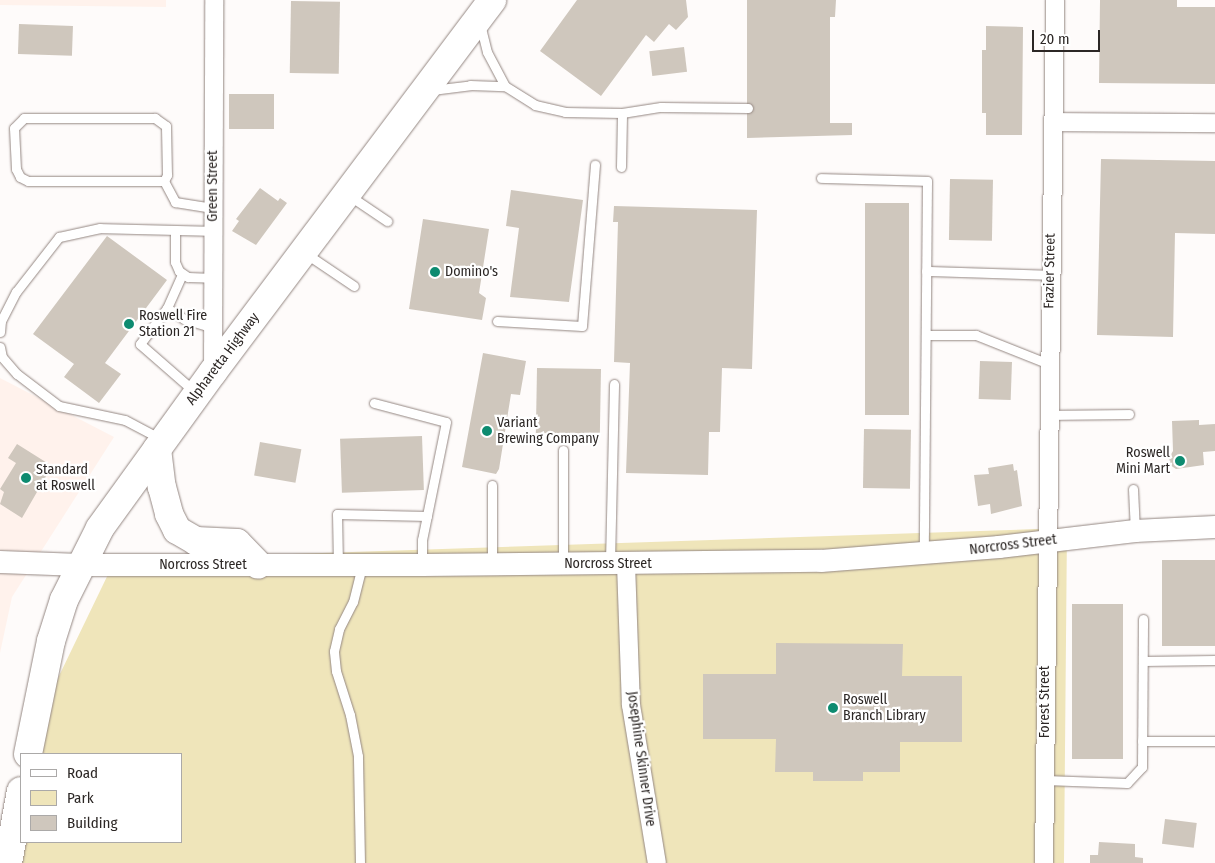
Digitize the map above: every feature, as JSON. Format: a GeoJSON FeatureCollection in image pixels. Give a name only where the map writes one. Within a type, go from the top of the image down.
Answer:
{"type":"FeatureCollection","features":[{"type":"Feature","properties":{"kind":"highway","name":"Alpharetta Highway"},"geometry":{"type":"LineString","coordinates":[[28,753],[51,641],[80,565],[100,528],[213,372],[486,9]]}},
{"type":"Feature","properties":{"kind":"highway"},"geometry":{"type":"LineString","coordinates":[[160,445],[162,487],[169,514],[177,530],[196,541],[237,543],[258,565]]}},
{"type":"Feature","properties":{"kind":"highway"},"geometry":{"type":"LineString","coordinates":[[8,863],[16,800]]}},
{"type":"Feature","properties":{"kind":"street","name":"Green Street"},"geometry":{"type":"LineString","coordinates":[[213,372],[214,0]]}},
{"type":"Feature","properties":{"kind":"street","name":"Frazier Street"},"geometry":{"type":"LineString","coordinates":[[1046,541],[1055,0]]}},
{"type":"Feature","properties":{"kind":"street"},"geometry":{"type":"LineString","coordinates":[[1053,122],[1215,123]]}},
{"type":"Feature","properties":{"kind":"street","name":"Norcross Street"},"geometry":{"type":"LineString","coordinates":[[0,562],[80,565],[422,565],[821,561],[924,554],[1135,531],[1215,527]]}},
{"type":"Feature","properties":{"kind":"street","name":"Forest Street"},"geometry":{"type":"LineString","coordinates":[[1044,863],[1046,541]]}},
{"type":"Feature","properties":{"kind":"street","name":"Josephine Skinner Drive"},"geometry":{"type":"LineString","coordinates":[[618,564],[631,705],[657,863]]}},
{"type":"Feature","properties":{"kind":"lane"},"geometry":{"type":"LineString","coordinates":[[486,9],[487,52],[505,86]]}},
{"type":"Feature","properties":{"kind":"lane"},"geometry":{"type":"LineString","coordinates":[[424,92],[470,85],[505,86],[542,107],[565,112],[622,113],[661,107],[748,108]]}},
{"type":"Feature","properties":{"kind":"lane"},"geometry":{"type":"LineString","coordinates":[[621,166],[622,113]]}},
{"type":"Feature","properties":{"kind":"lane"},"geometry":{"type":"LineString","coordinates":[[24,118],[155,118],[166,126],[167,176],[164,181],[28,181],[20,177],[16,169],[14,128],[24,118]]}},
{"type":"Feature","properties":{"kind":"lane"},"geometry":{"type":"LineString","coordinates":[[497,321],[582,326],[595,165]]}},
{"type":"Feature","properties":{"kind":"lane"},"geometry":{"type":"LineString","coordinates":[[821,178],[928,181],[924,554]]}},
{"type":"Feature","properties":{"kind":"lane"},"geometry":{"type":"LineString","coordinates":[[164,181],[175,202],[213,208]]}},
{"type":"Feature","properties":{"kind":"lane"},"geometry":{"type":"LineString","coordinates":[[347,194],[387,222]]}},
{"type":"Feature","properties":{"kind":"lane"},"geometry":{"type":"LineString","coordinates":[[0,332],[1,321],[16,292],[59,237],[100,228],[213,231]]}},
{"type":"Feature","properties":{"kind":"lane"},"geometry":{"type":"LineString","coordinates":[[175,230],[175,262],[182,274]]}},
{"type":"Feature","properties":{"kind":"lane"},"geometry":{"type":"LineString","coordinates":[[304,252],[354,286]]}},
{"type":"Feature","properties":{"kind":"lane"},"geometry":{"type":"LineString","coordinates":[[926,271],[1050,275]]}},
{"type":"Feature","properties":{"kind":"lane"},"geometry":{"type":"LineString","coordinates":[[182,274],[213,278]]}},
{"type":"Feature","properties":{"kind":"lane"},"geometry":{"type":"LineString","coordinates":[[182,274],[166,308],[140,344],[197,394]]}},
{"type":"Feature","properties":{"kind":"lane"},"geometry":{"type":"LineString","coordinates":[[166,308],[184,319],[213,328]]}},
{"type":"Feature","properties":{"kind":"lane"},"geometry":{"type":"LineString","coordinates":[[926,335],[976,335],[1049,364]]}},
{"type":"Feature","properties":{"kind":"lane"},"geometry":{"type":"LineString","coordinates":[[0,347],[2,357],[17,374],[59,406],[126,420],[160,445]]}},
{"type":"Feature","properties":{"kind":"lane"},"geometry":{"type":"LineString","coordinates":[[614,384],[618,564]]}},
{"type":"Feature","properties":{"kind":"lane"},"geometry":{"type":"LineString","coordinates":[[374,403],[446,422],[422,540],[422,565]]}},
{"type":"Feature","properties":{"kind":"lane"},"geometry":{"type":"LineString","coordinates":[[1048,415],[1129,414]]}},
{"type":"Feature","properties":{"kind":"lane"},"geometry":{"type":"LineString","coordinates":[[563,450],[563,564]]}},
{"type":"Feature","properties":{"kind":"lane"},"geometry":{"type":"LineString","coordinates":[[492,485],[492,564]]}},
{"type":"Feature","properties":{"kind":"lane"},"geometry":{"type":"LineString","coordinates":[[1133,490],[1135,531]]}},
{"type":"Feature","properties":{"kind":"lane"},"geometry":{"type":"LineString","coordinates":[[338,565],[337,514],[427,516]]}},
{"type":"Feature","properties":{"kind":"lane"},"geometry":{"type":"LineString","coordinates":[[360,863],[358,756],[350,715],[336,671],[334,651],[362,565]]}},
{"type":"Feature","properties":{"kind":"lane"},"geometry":{"type":"LineString","coordinates":[[1045,780],[1127,783],[1142,768],[1143,619]]}},
{"type":"Feature","properties":{"kind":"lane"},"geometry":{"type":"LineString","coordinates":[[1143,661],[1215,660]]}},
{"type":"Feature","properties":{"kind":"lane"},"geometry":{"type":"LineString","coordinates":[[1142,741],[1215,740]]}},
{"type":"Feature","properties":{"kind":"shaded area"},"geometry":{"type":"Polygon","coordinates":[[[0,0],[166,0],[166,7],[0,5],[0,0]]]}},
{"type":"Feature","properties":{"kind":"shaded area"},"geometry":{"type":"Polygon","coordinates":[[[0,378],[114,437],[12,597],[0,653],[0,378]]]}},
{"type":"Feature","properties":{"kind":"green space"},"geometry":{"type":"Polygon","coordinates":[[[1067,528],[1064,863],[22,863],[25,843],[182,843],[182,753],[37,753],[44,707],[115,560],[1067,528]]]}},
{"type":"Feature","properties":{"kind":"building"},"geometry":{"type":"Polygon","coordinates":[[[577,0],[686,0],[688,17],[676,30],[669,24],[654,42],[646,35],[601,96],[540,51],[577,0]]]}},
{"type":"Feature","properties":{"kind":"building"},"geometry":{"type":"Polygon","coordinates":[[[747,0],[836,0],[835,17],[830,17],[830,123],[852,123],[852,135],[747,138],[747,0]]]}},
{"type":"Feature","properties":{"kind":"building"},"geometry":{"type":"Polygon","coordinates":[[[1100,0],[1177,0],[1177,7],[1215,7],[1215,84],[1099,83],[1100,0]]]}},
{"type":"Feature","properties":{"kind":"building"},"geometry":{"type":"Polygon","coordinates":[[[291,1],[340,2],[339,74],[290,73],[291,1]]]}},
{"type":"Feature","properties":{"kind":"building"},"geometry":{"type":"Polygon","coordinates":[[[19,24],[73,26],[72,56],[18,54],[19,24]]]}},
{"type":"Feature","properties":{"kind":"building"},"geometry":{"type":"Polygon","coordinates":[[[986,26],[1023,27],[1022,135],[986,135],[986,113],[982,113],[982,50],[986,50],[986,26]]]}},
{"type":"Feature","properties":{"kind":"building"},"geometry":{"type":"Polygon","coordinates":[[[684,47],[687,72],[652,76],[649,51],[684,47]]]}},
{"type":"Feature","properties":{"kind":"building"},"geometry":{"type":"Polygon","coordinates":[[[229,94],[274,94],[274,129],[229,129],[229,94]]]}},
{"type":"Feature","properties":{"kind":"building"},"geometry":{"type":"Polygon","coordinates":[[[1101,159],[1215,161],[1215,234],[1175,233],[1173,337],[1097,335],[1101,159]]]}},
{"type":"Feature","properties":{"kind":"building"},"geometry":{"type":"Polygon","coordinates":[[[950,179],[993,180],[992,241],[949,240],[950,179]]]}},
{"type":"Feature","properties":{"kind":"building"},"geometry":{"type":"Polygon","coordinates":[[[260,188],[278,201],[280,198],[287,203],[256,245],[232,231],[239,221],[236,219],[260,188]]]}},
{"type":"Feature","properties":{"kind":"building"},"geometry":{"type":"Polygon","coordinates":[[[511,190],[583,200],[569,302],[510,297],[519,228],[506,226],[511,190]]]}},
{"type":"Feature","properties":{"kind":"building"},"geometry":{"type":"Polygon","coordinates":[[[865,203],[909,203],[909,415],[865,415],[865,203]]]}},
{"type":"Feature","properties":{"kind":"building"},"geometry":{"type":"Polygon","coordinates":[[[614,206],[757,210],[752,369],[722,368],[720,432],[709,432],[708,475],[626,473],[630,363],[614,362],[618,222],[613,222],[614,206]]]}},
{"type":"Feature","properties":{"kind":"building"},"geometry":{"type":"Polygon","coordinates":[[[423,219],[489,229],[479,293],[486,298],[482,320],[409,309],[423,219]]]}},
{"type":"Feature","properties":{"kind":"building"},"geometry":{"type":"Polygon","coordinates":[[[107,236],[167,280],[105,363],[121,374],[99,403],[64,377],[74,364],[33,334],[107,236]]]}},
{"type":"Feature","properties":{"kind":"building","name":"Variant Brewing Company"},"geometry":{"type":"Polygon","coordinates":[[[483,353],[526,361],[520,395],[511,394],[499,469],[496,474],[462,467],[483,353]]]}},
{"type":"Feature","properties":{"kind":"building"},"geometry":{"type":"Polygon","coordinates":[[[980,361],[1012,362],[1011,400],[979,399],[980,361]]]}},
{"type":"Feature","properties":{"kind":"building"},"geometry":{"type":"Polygon","coordinates":[[[537,368],[601,369],[600,434],[536,433],[537,368]]]}},
{"type":"Feature","properties":{"kind":"building"},"geometry":{"type":"Polygon","coordinates":[[[1199,420],[1199,425],[1215,424],[1215,451],[1203,452],[1204,465],[1176,469],[1170,465],[1169,458],[1173,451],[1172,421],[1199,420]]]}},
{"type":"Feature","properties":{"kind":"building"},"geometry":{"type":"Polygon","coordinates":[[[864,429],[911,430],[910,489],[863,488],[864,429]]]}},
{"type":"Feature","properties":{"kind":"building"},"geometry":{"type":"Polygon","coordinates":[[[422,436],[424,490],[342,493],[340,439],[422,436]]]}},
{"type":"Feature","properties":{"kind":"building"},"geometry":{"type":"Polygon","coordinates":[[[260,442],[301,449],[295,483],[254,475],[260,442]]]}},
{"type":"Feature","properties":{"kind":"building","name":"Standard at Roswell"},"geometry":{"type":"Polygon","coordinates":[[[17,444],[52,466],[22,518],[0,504],[4,492],[0,489],[16,463],[8,458],[17,444]]]}},
{"type":"Feature","properties":{"kind":"building"},"geometry":{"type":"Polygon","coordinates":[[[1013,464],[1014,471],[1017,470],[1022,506],[991,514],[990,504],[978,506],[974,475],[989,474],[988,468],[1013,464]]]}},
{"type":"Feature","properties":{"kind":"building"},"geometry":{"type":"Polygon","coordinates":[[[1162,560],[1215,560],[1215,646],[1162,646],[1162,560]]]}},
{"type":"Feature","properties":{"kind":"building"},"geometry":{"type":"Polygon","coordinates":[[[1072,604],[1123,604],[1123,759],[1072,759],[1072,604]]]}},
{"type":"Feature","properties":{"kind":"building","name":"Roswell Branch Library"},"geometry":{"type":"Polygon","coordinates":[[[776,643],[903,644],[902,676],[962,676],[962,742],[900,742],[900,772],[863,772],[863,781],[813,781],[813,772],[775,772],[776,739],[703,739],[703,674],[776,674],[776,643]]]}},
{"type":"Feature","properties":{"kind":"building"},"geometry":{"type":"Polygon","coordinates":[[[1165,819],[1197,823],[1194,848],[1162,844],[1165,819]]]}},
{"type":"Feature","properties":{"kind":"building"},"geometry":{"type":"Polygon","coordinates":[[[1099,842],[1135,844],[1135,857],[1143,858],[1143,863],[1090,863],[1090,855],[1098,855],[1099,842]]]}},
{"type":"Feature","properties":{"kind":"place","name":"Domino's"},"geometry":{"type":"Point","coordinates":[435,272]}},
{"type":"Feature","properties":{"kind":"place","name":"Roswell Fire Station 21"},"geometry":{"type":"Point","coordinates":[129,324]}},
{"type":"Feature","properties":{"kind":"place","name":"Variant Brewing Company"},"geometry":{"type":"Point","coordinates":[487,431]}},
{"type":"Feature","properties":{"kind":"place","name":"Roswell Mini Mart"},"geometry":{"type":"Point","coordinates":[1180,461]}},
{"type":"Feature","properties":{"kind":"place","name":"Standard at Roswell"},"geometry":{"type":"Point","coordinates":[26,478]}},
{"type":"Feature","properties":{"kind":"place","name":"Roswell Branch Library"},"geometry":{"type":"Point","coordinates":[833,708]}}]}
